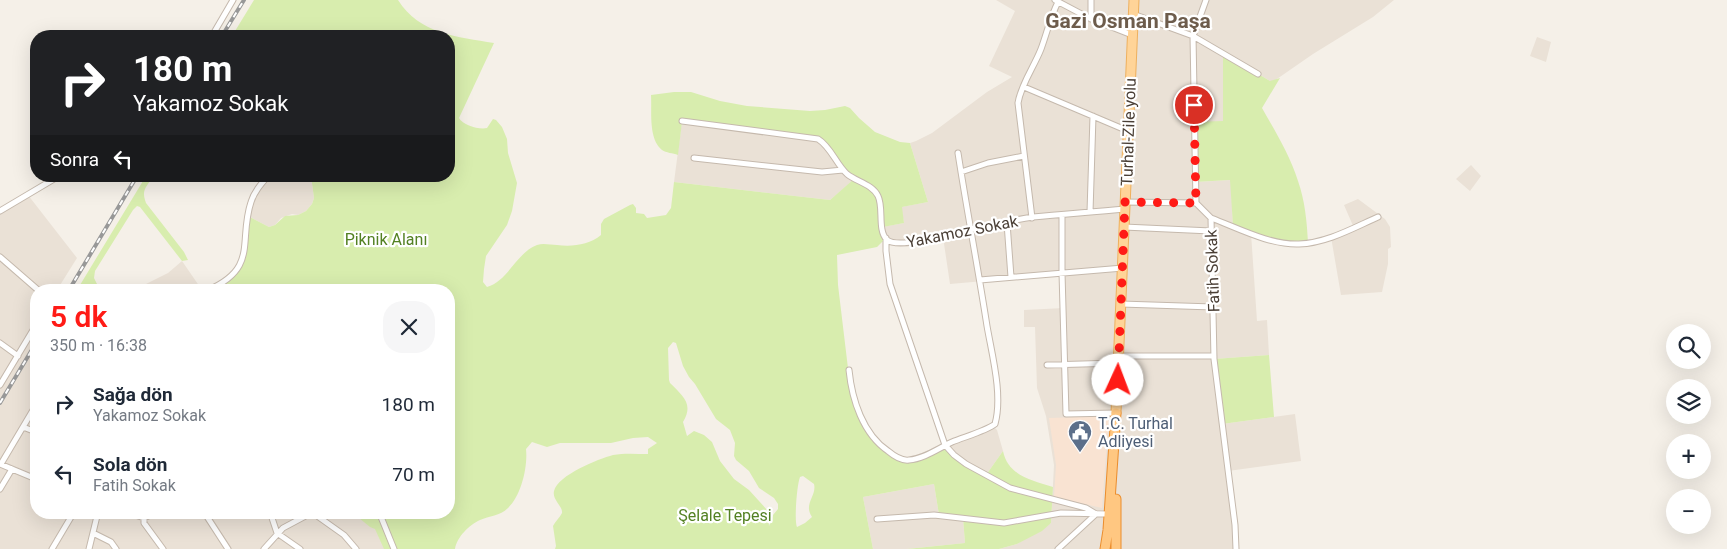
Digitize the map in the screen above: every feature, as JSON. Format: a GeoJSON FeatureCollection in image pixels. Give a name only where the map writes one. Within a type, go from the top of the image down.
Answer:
{"type":"FeatureCollection","features":[{"type":"Feature","properties":{"kind":"highway"},"geometry":{"type":"LineString","coordinates":[[1105,549],[1110,514],[1116,413]]}},
{"type":"Feature","properties":{"kind":"highway"},"geometry":{"type":"LineString","coordinates":[[1116,413],[1116,549]]}},
{"type":"Feature","properties":{"kind":"main road","name":"Turhal-Zile yolu"},"geometry":{"type":"LineString","coordinates":[[1116,413],[1134,0]]}},
{"type":"Feature","properties":{"kind":"street"},"geometry":{"type":"LineString","coordinates":[[216,30],[233,0]]}},
{"type":"Feature","properties":{"kind":"street"},"geometry":{"type":"LineString","coordinates":[[1091,0],[1091,19]]}},
{"type":"Feature","properties":{"kind":"street"},"geometry":{"type":"LineString","coordinates":[[1196,203],[1193,36],[1206,0]]}},
{"type":"Feature","properties":{"kind":"street"},"geometry":{"type":"LineString","coordinates":[[1032,218],[1018,103],[1040,51],[1057,1],[1091,19],[1132,35]]}},
{"type":"Feature","properties":{"kind":"street"},"geometry":{"type":"LineString","coordinates":[[1133,14],[1193,36],[1258,74]]}},
{"type":"Feature","properties":{"kind":"street"},"geometry":{"type":"LineString","coordinates":[[1024,87],[1128,131]]}},
{"type":"Feature","properties":{"kind":"street"},"geometry":{"type":"LineString","coordinates":[[1090,212],[1093,116]]}},
{"type":"Feature","properties":{"kind":"street","name":"Yakamoz Sokak"},"geometry":{"type":"LineString","coordinates":[[682,122],[813,137],[824,144],[843,170],[876,193],[880,205],[882,226],[886,238],[892,242],[923,241],[1032,218],[1125,206],[1196,203]]}},
{"type":"Feature","properties":{"kind":"street"},"geometry":{"type":"LineString","coordinates":[[849,370],[853,395],[869,432],[882,447],[892,454],[908,460],[923,456],[995,424],[997,394],[958,153]]}},
{"type":"Feature","properties":{"kind":"street"},"geometry":{"type":"LineString","coordinates":[[961,172],[988,163],[1024,156]]}},
{"type":"Feature","properties":{"kind":"street"},"geometry":{"type":"LineString","coordinates":[[694,158],[822,172],[843,170]]}},
{"type":"Feature","properties":{"kind":"street"},"geometry":{"type":"LineString","coordinates":[[0,211],[49,182]]}},
{"type":"Feature","properties":{"kind":"street"},"geometry":{"type":"LineString","coordinates":[[218,284],[229,277],[243,258],[250,202],[256,189],[262,182]]}},
{"type":"Feature","properties":{"kind":"street","name":"Fatih Sokak"},"geometry":{"type":"LineString","coordinates":[[1196,203],[1210,218],[1214,356],[1235,525],[1236,549]]}},
{"type":"Feature","properties":{"kind":"street"},"geometry":{"type":"LineString","coordinates":[[1062,215],[1066,414],[1116,413]]}},
{"type":"Feature","properties":{"kind":"street"},"geometry":{"type":"LineString","coordinates":[[1210,218],[1267,238],[1298,244],[1326,239],[1378,217]]}},
{"type":"Feature","properties":{"kind":"street"},"geometry":{"type":"LineString","coordinates":[[1007,223],[1011,278]]}},
{"type":"Feature","properties":{"kind":"street"},"geometry":{"type":"LineString","coordinates":[[1124,227],[1211,230]]}},
{"type":"Feature","properties":{"kind":"street"},"geometry":{"type":"LineString","coordinates":[[886,238],[890,284],[945,445],[954,456],[966,464],[1010,488],[1086,508],[1096,514]]}},
{"type":"Feature","properties":{"kind":"street"},"geometry":{"type":"LineString","coordinates":[[0,257],[31,284]]}},
{"type":"Feature","properties":{"kind":"street"},"geometry":{"type":"LineString","coordinates":[[980,280],[1123,268]]}},
{"type":"Feature","properties":{"kind":"street"},"geometry":{"type":"LineString","coordinates":[[1121,304],[1213,307]]}},
{"type":"Feature","properties":{"kind":"street"},"geometry":{"type":"LineString","coordinates":[[0,385],[30,335]]}},
{"type":"Feature","properties":{"kind":"street"},"geometry":{"type":"LineString","coordinates":[[0,343],[18,356]]}},
{"type":"Feature","properties":{"kind":"street"},"geometry":{"type":"LineString","coordinates":[[1047,365],[1214,356]]}},
{"type":"Feature","properties":{"kind":"street"},"geometry":{"type":"LineString","coordinates":[[30,415],[0,464],[30,476]]}},
{"type":"Feature","properties":{"kind":"street"},"geometry":{"type":"LineString","coordinates":[[23,427],[30,430]]}},
{"type":"Feature","properties":{"kind":"street"},"geometry":{"type":"LineString","coordinates":[[0,490],[12,469]]}},
{"type":"Feature","properties":{"kind":"street"},"geometry":{"type":"LineString","coordinates":[[878,519],[934,515],[1001,523],[1061,513],[1110,514]]}},
{"type":"Feature","properties":{"kind":"street"},"geometry":{"type":"LineString","coordinates":[[1058,549],[1096,514]]}},
{"type":"Feature","properties":{"kind":"street"},"geometry":{"type":"LineString","coordinates":[[52,549],[70,519]]}},
{"type":"Feature","properties":{"kind":"street"},"geometry":{"type":"LineString","coordinates":[[89,549],[96,519]]}},
{"type":"Feature","properties":{"kind":"street"},"geometry":{"type":"LineString","coordinates":[[144,519],[144,523],[163,549]]}},
{"type":"Feature","properties":{"kind":"street"},"geometry":{"type":"LineString","coordinates":[[209,519],[228,549]]}},
{"type":"Feature","properties":{"kind":"street"},"geometry":{"type":"LineString","coordinates":[[272,519],[277,533],[300,549]]}},
{"type":"Feature","properties":{"kind":"street"},"geometry":{"type":"LineString","coordinates":[[264,549],[283,528],[301,519]]}},
{"type":"Feature","properties":{"kind":"street"},"geometry":{"type":"LineString","coordinates":[[321,519],[344,535],[356,549]]}},
{"type":"Feature","properties":{"kind":"street"},"geometry":{"type":"LineString","coordinates":[[382,519],[394,549]]}},
{"type":"Feature","properties":{"kind":"street"},"geometry":{"type":"LineString","coordinates":[[93,533],[111,542],[116,549]]}},
{"type":"Feature","properties":{"kind":"shaded area"},"geometry":{"type":"Polygon","coordinates":[[[996,0],[1394,0],[1373,17],[1313,54],[1274,81],[1270,81],[1223,53],[1223,122],[1195,122],[1196,182],[1231,180],[1233,226],[1251,233],[1257,321],[1267,320],[1269,355],[1214,359],[1222,424],[1295,414],[1301,461],[1228,471],[1236,549],[999,549],[1017,544],[1051,523],[1054,465],[1046,416],[1037,388],[1035,327],[1024,327],[1024,310],[1064,308],[1062,274],[950,284],[943,237],[923,241],[888,240],[882,227],[904,223],[901,207],[928,202],[910,143],[932,133],[987,92],[1012,77],[989,66],[1015,11],[996,0]]]}},
{"type":"Feature","properties":{"kind":"shaded area"},"geometry":{"type":"Polygon","coordinates":[[[1537,37],[1551,42],[1546,62],[1530,56],[1537,37]]]}},
{"type":"Feature","properties":{"kind":"shaded area"},"geometry":{"type":"Polygon","coordinates":[[[682,121],[818,139],[855,179],[830,200],[674,182],[682,121]]]}},
{"type":"Feature","properties":{"kind":"shaded area"},"geometry":{"type":"Polygon","coordinates":[[[1471,165],[1481,176],[1470,191],[1456,179],[1471,165]]]}},
{"type":"Feature","properties":{"kind":"shaded area"},"geometry":{"type":"Polygon","coordinates":[[[264,182],[312,182],[314,198],[306,211],[298,215],[292,214],[281,218],[275,225],[269,227],[248,216],[250,202],[264,182]]]}},
{"type":"Feature","properties":{"kind":"shaded area"},"geometry":{"type":"Polygon","coordinates":[[[28,195],[77,258],[61,284],[30,284],[30,519],[382,519],[394,549],[0,549],[0,211],[28,195]]]}},
{"type":"Feature","properties":{"kind":"shaded area"},"geometry":{"type":"Polygon","coordinates":[[[1358,199],[1385,219],[1390,227],[1391,247],[1388,249],[1388,264],[1382,292],[1341,295],[1331,237],[1354,228],[1344,205],[1358,199]]]}},
{"type":"Feature","properties":{"kind":"shaded area"},"geometry":{"type":"Polygon","coordinates":[[[182,261],[198,284],[146,284],[168,273],[182,261]]]}},
{"type":"Feature","properties":{"kind":"shaded area","name":"T.C. Turhal Adliyesi"},"geometry":{"type":"Polygon","coordinates":[[[1109,416],[1102,508],[1054,497],[1056,465],[1049,418],[1109,416]]]}},
{"type":"Feature","properties":{"kind":"shaded area"},"geometry":{"type":"Polygon","coordinates":[[[993,426],[997,430],[1003,451],[986,475],[966,464],[945,445],[993,426]]]}},
{"type":"Feature","properties":{"kind":"shaded area"},"geometry":{"type":"Polygon","coordinates":[[[934,484],[939,515],[963,518],[965,543],[907,549],[873,549],[863,497],[934,484]]]}},
{"type":"Feature","properties":{"kind":"green space"},"geometry":{"type":"Polygon","coordinates":[[[254,0],[398,0],[417,20],[435,30],[236,30],[254,0]]]}},
{"type":"Feature","properties":{"kind":"green space"},"geometry":{"type":"Polygon","coordinates":[[[455,36],[494,43],[459,118],[468,125],[480,128],[487,128],[493,119],[496,120],[502,127],[507,139],[508,153],[517,183],[512,211],[507,225],[486,256],[483,282],[487,287],[501,279],[523,254],[537,245],[574,245],[586,243],[596,238],[601,235],[601,224],[604,219],[630,205],[633,204],[636,208],[636,213],[644,214],[647,218],[666,215],[671,208],[674,182],[830,200],[854,179],[822,141],[682,122],[678,155],[665,152],[658,145],[653,132],[651,95],[691,92],[720,101],[747,106],[810,111],[845,106],[850,108],[875,132],[900,142],[910,143],[928,202],[902,207],[904,223],[883,227],[886,238],[877,247],[837,255],[838,285],[850,385],[869,431],[882,447],[908,460],[945,445],[948,450],[986,475],[1003,451],[1015,472],[1053,487],[1051,523],[1042,531],[1017,544],[999,549],[907,549],[965,543],[963,518],[939,515],[934,484],[863,497],[873,549],[555,549],[553,526],[562,513],[554,494],[557,485],[579,468],[606,457],[621,454],[648,454],[648,449],[657,443],[648,437],[611,443],[560,443],[547,447],[532,442],[526,449],[523,481],[513,503],[502,513],[480,520],[472,525],[461,536],[455,549],[384,549],[375,529],[360,519],[455,519],[455,284],[219,284],[240,264],[248,216],[269,227],[275,225],[285,216],[298,215],[306,211],[314,198],[312,182],[455,182],[455,36]],[[673,342],[668,348],[669,380],[686,401],[687,410],[683,422],[687,436],[694,431],[704,435],[712,442],[720,461],[734,479],[749,490],[768,511],[769,526],[773,515],[778,509],[778,504],[774,498],[759,488],[749,471],[736,460],[734,456],[735,443],[730,430],[716,419],[689,377],[683,366],[676,343],[673,342]],[[803,476],[800,477],[797,494],[797,527],[812,517],[809,504],[814,492],[814,484],[803,476]]]}},
{"type":"Feature","properties":{"kind":"green space"},"geometry":{"type":"Polygon","coordinates":[[[1223,53],[1270,81],[1280,78],[1262,108],[1295,171],[1305,212],[1308,243],[1282,243],[1233,226],[1230,180],[1195,182],[1194,122],[1223,121],[1223,53]]]}},
{"type":"Feature","properties":{"kind":"green space"},"geometry":{"type":"Polygon","coordinates":[[[142,182],[150,182],[144,192],[146,203],[184,252],[188,260],[182,261],[140,207],[137,206],[95,271],[94,278],[97,284],[81,284],[142,182]]]}},
{"type":"Feature","properties":{"kind":"green space"},"geometry":{"type":"Polygon","coordinates":[[[1269,355],[1274,417],[1222,424],[1214,359],[1269,355]]]}},
{"type":"Feature","properties":{"kind":"railway"},"geometry":{"type":"LineString","coordinates":[[226,30],[244,0]]}},
{"type":"Feature","properties":{"kind":"railway"},"geometry":{"type":"LineString","coordinates":[[73,284],[133,182]]}},
{"type":"Feature","properties":{"kind":"railway"},"geometry":{"type":"LineString","coordinates":[[0,403],[30,353]]}},
{"type":"Feature","properties":{"kind":"place","name":"T.C. Turhal Adliyesi"},"geometry":{"type":"Point","coordinates":[1080,453]}},
{"type":"Feature","properties":{"kind":"district","name":"Gazi Osman Paşa"},"geometry":{"type":"Point","coordinates":[1128,21]}},
{"type":"Feature","properties":{"kind":"route"},"geometry":{"type":"LineString","coordinates":[[1118,380],[1125,202],[1196,203],[1194,105]]}},
{"type":"Feature","properties":{"kind":"park label","name":"Piknik Alanı"},"geometry":{"type":"Point","coordinates":[386,239]}},
{"type":"Feature","properties":{"kind":"park label","name":"Şelale Tepesi"},"geometry":{"type":"Point","coordinates":[725,515]}}]}
